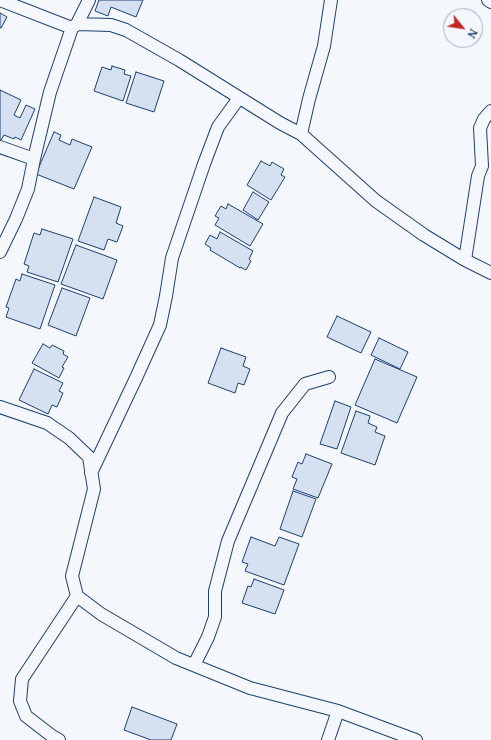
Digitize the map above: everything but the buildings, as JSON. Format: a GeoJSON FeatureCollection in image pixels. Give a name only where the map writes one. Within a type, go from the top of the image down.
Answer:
{"type":"FeatureCollection","features":[{"type":"Feature","properties":{"kind":"street"},"geometry":{"type":"LineString","coordinates":[[0,0],[74,26],[111,25],[126,30],[179,60],[239,98],[301,134],[376,201],[424,235],[465,260],[491,273]]}},
{"type":"Feature","properties":{"kind":"street"},"geometry":{"type":"LineString","coordinates":[[0,252],[16,219],[28,189],[50,92],[74,26],[89,0]]}},
{"type":"Feature","properties":{"kind":"street"},"geometry":{"type":"LineString","coordinates":[[301,134],[324,46],[331,0]]}},
{"type":"Feature","properties":{"kind":"street"},"geometry":{"type":"LineString","coordinates":[[91,473],[160,324],[172,258],[204,164],[218,127],[239,98]]}},
{"type":"Feature","properties":{"kind":"street"},"geometry":{"type":"LineString","coordinates":[[465,260],[478,176],[482,166],[480,128],[484,119],[491,111]]}},
{"type":"Feature","properties":{"kind":"street"},"geometry":{"type":"LineString","coordinates":[[0,147],[34,159]]}},
{"type":"Feature","properties":{"kind":"street"},"geometry":{"type":"LineString","coordinates":[[194,666],[208,637],[215,617],[215,591],[228,541],[282,413],[305,384],[329,377]]}},
{"type":"Feature","properties":{"kind":"street"},"geometry":{"type":"LineString","coordinates":[[0,407],[46,423],[69,438],[89,457],[94,489],[72,576],[77,596],[101,614],[176,658],[194,666],[250,688],[338,712],[416,740]]}},
{"type":"Feature","properties":{"kind":"street"},"geometry":{"type":"LineString","coordinates":[[59,740],[26,716],[20,702],[22,679],[77,596]]}},
{"type":"Feature","properties":{"kind":"street"},"geometry":{"type":"LineString","coordinates":[[328,740],[338,712]]}}]}
